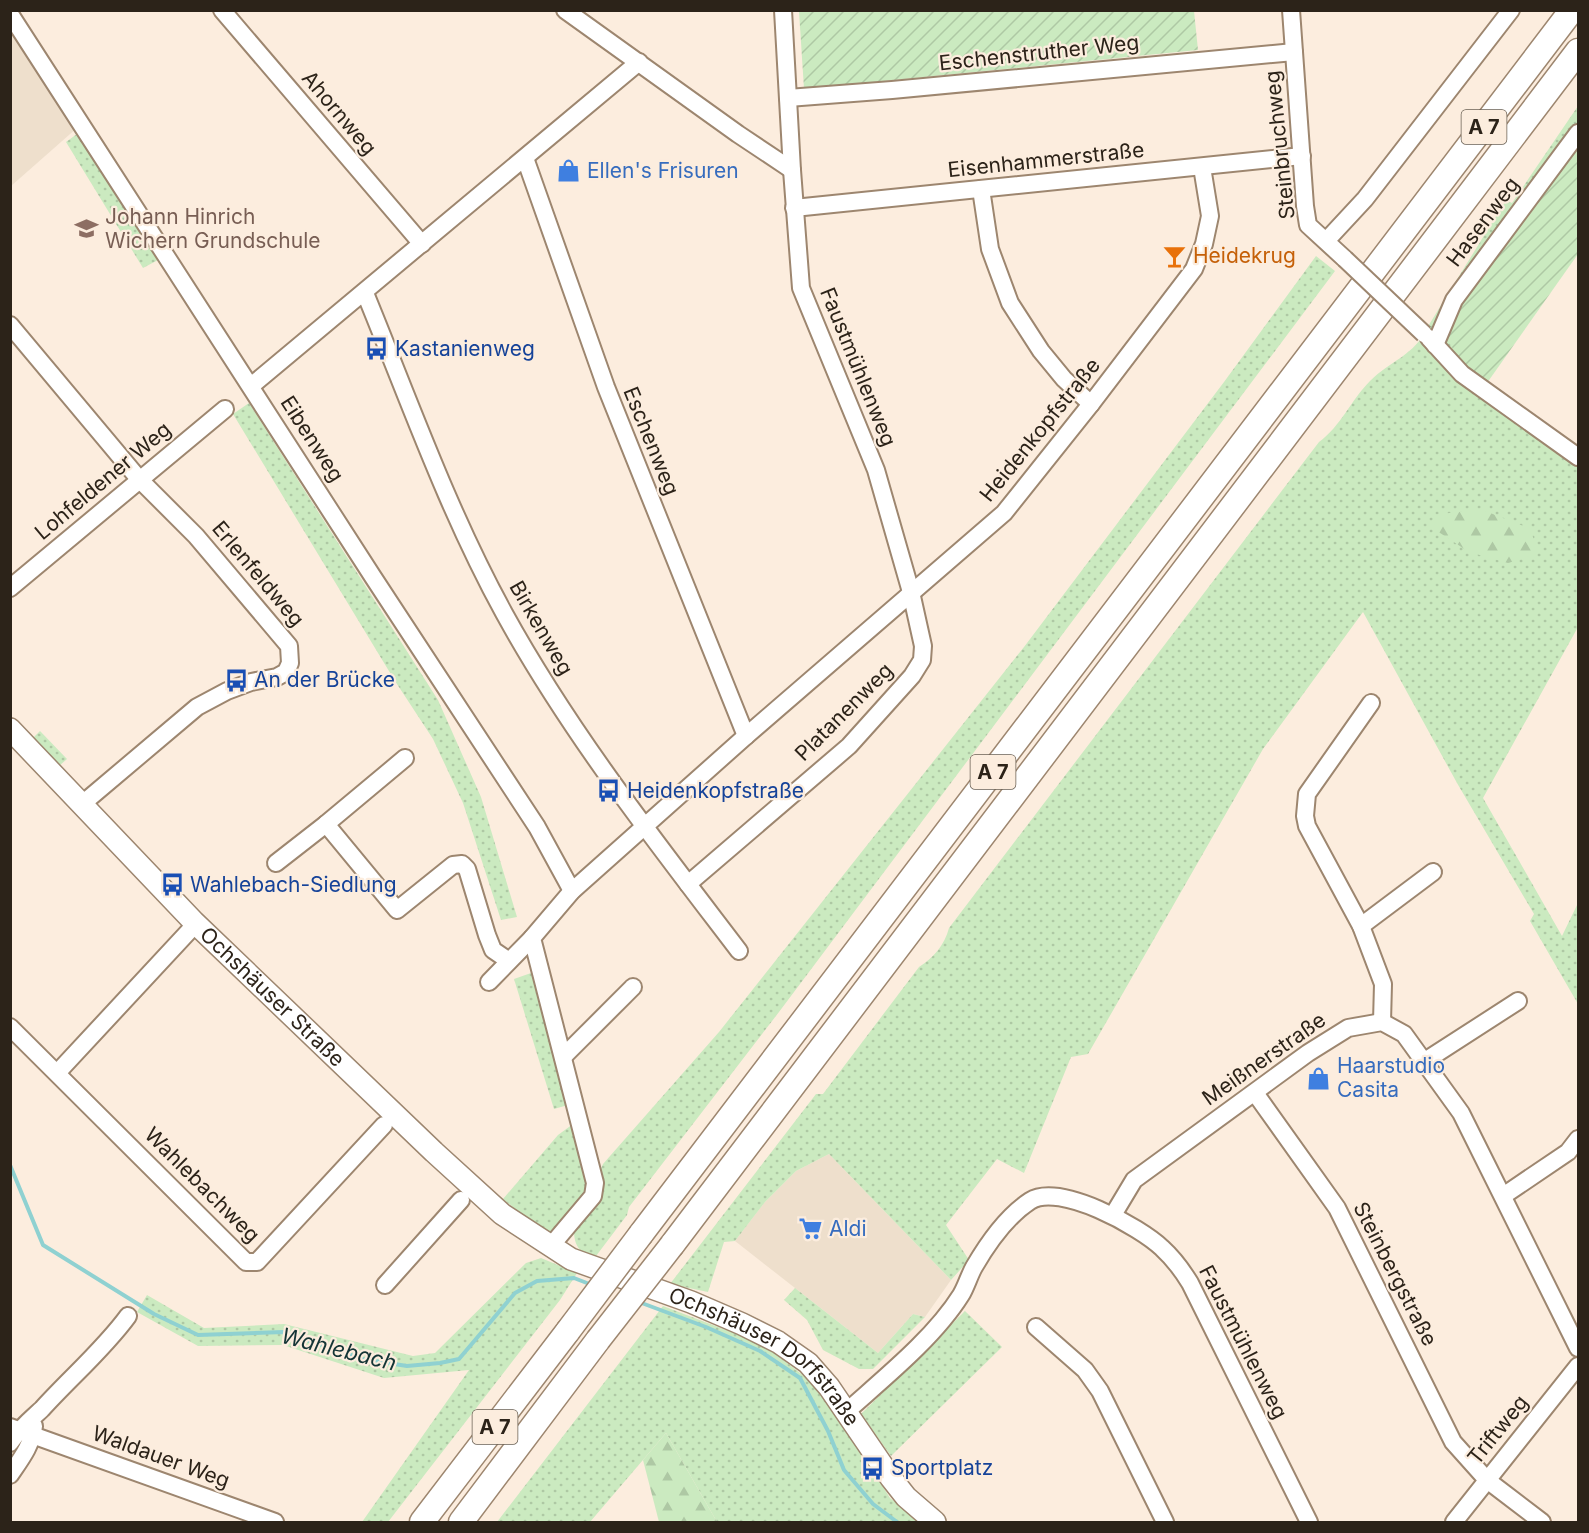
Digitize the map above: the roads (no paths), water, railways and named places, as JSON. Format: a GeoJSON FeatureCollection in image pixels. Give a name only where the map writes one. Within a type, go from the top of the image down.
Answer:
{"type":"FeatureCollection","features":[{"type":"Feature","properties":{"kind":"highway","name":"A 7"},"geometry":{"type":"LineString","coordinates":[[422,1522],[1572,10]]}},
{"type":"Feature","properties":{"kind":"highway","name":"A 7"},"geometry":{"type":"LineString","coordinates":[[461,1522],[1578,51]]}},
{"type":"Feature","properties":{"kind":"main road","name":"Ochshäuser Straße"},"geometry":{"type":"LineString","coordinates":[[10,729],[194,922],[434,1152],[502,1214],[550,1247]]}},
{"type":"Feature","properties":{"kind":"main road","name":"Ochshäuser Dorfstraße"},"geometry":{"type":"LineString","coordinates":[[550,1247],[587,1266],[722,1315],[778,1342],[808,1363],[906,1497],[935,1522]]}},
{"type":"Feature","properties":{"kind":"street","name":"Ahornweg"},"geometry":{"type":"LineString","coordinates":[[222,10],[422,244]]}},
{"type":"Feature","properties":{"kind":"street"},"geometry":{"type":"LineString","coordinates":[[565,10],[792,170]]}},
{"type":"Feature","properties":{"kind":"street","name":"Faustmühlenweg"},"geometry":{"type":"LineString","coordinates":[[783,10],[794,208],[801,288],[876,470],[911,592]]}},
{"type":"Feature","properties":{"kind":"street","name":"Steinbruchweg"},"geometry":{"type":"LineString","coordinates":[[1291,10],[1308,225],[1430,339],[1462,374],[1578,457]]}},
{"type":"Feature","properties":{"kind":"street"},"geometry":{"type":"LineString","coordinates":[[1326,241],[1365,199],[1511,10]]}},
{"type":"Feature","properties":{"kind":"street","name":"Eibenweg"},"geometry":{"type":"LineString","coordinates":[[10,14],[537,827],[572,891]]}},
{"type":"Feature","properties":{"kind":"street","name":"Eschenstruther Weg"},"geometry":{"type":"LineString","coordinates":[[789,98],[1294,52]]}},
{"type":"Feature","properties":{"kind":"street"},"geometry":{"type":"LineString","coordinates":[[251,386],[639,62]]}},
{"type":"Feature","properties":{"kind":"street","name":"Hasenweg"},"geometry":{"type":"LineString","coordinates":[[1430,339],[1454,300],[1578,133]]}},
{"type":"Feature","properties":{"kind":"street","name":"Eisenhammerstraße"},"geometry":{"type":"LineString","coordinates":[[794,208],[1302,156]]}},
{"type":"Feature","properties":{"kind":"street","name":"Eschenweg"},"geometry":{"type":"LineString","coordinates":[[525,158],[606,387],[746,736]]}},
{"type":"Feature","properties":{"kind":"street","name":"Heidenkopfstraße"},"geometry":{"type":"LineString","coordinates":[[489,982],[572,891],[746,736],[1004,513],[1194,269],[1204,244],[1210,216],[1202,167]]}},
{"type":"Feature","properties":{"kind":"street"},"geometry":{"type":"LineString","coordinates":[[981,189],[990,249],[1010,303],[1052,365],[1091,404]]}},
{"type":"Feature","properties":{"kind":"street","name":"Birkenweg"},"geometry":{"type":"LineString","coordinates":[[365,293],[441,486],[504,613],[570,724],[739,951]]}},
{"type":"Feature","properties":{"kind":"street","name":"Erlenfeldweg"},"geometry":{"type":"LineString","coordinates":[[13,332],[140,479],[196,536],[289,646],[290,663],[286,672],[277,677],[251,682],[227,691],[197,707],[81,805]]}},
{"type":"Feature","properties":{"kind":"street","name":"Lohfeldener Weg"},"geometry":{"type":"LineString","coordinates":[[10,588],[225,409]]}},
{"type":"Feature","properties":{"kind":"street","name":"Platanenweg"},"geometry":{"type":"LineString","coordinates":[[688,884],[849,746],[912,676],[922,660],[923,646],[911,592]]}},
{"type":"Feature","properties":{"kind":"street"},"geometry":{"type":"LineString","coordinates":[[1371,704],[1307,794],[1305,816],[1307,826],[1361,926],[1383,984],[1382,1022],[1404,1034],[1461,1113],[1578,1348]]}},
{"type":"Feature","properties":{"kind":"street"},"geometry":{"type":"LineString","coordinates":[[276,863],[405,758]]}},
{"type":"Feature","properties":{"kind":"street"},"geometry":{"type":"LineString","coordinates":[[326,824],[397,910],[453,865],[462,864],[467,869],[487,935],[494,950],[509,961]]}},
{"type":"Feature","properties":{"kind":"street"},"geometry":{"type":"LineString","coordinates":[[1361,926],[1433,872]]}},
{"type":"Feature","properties":{"kind":"street"},"geometry":{"type":"LineString","coordinates":[[58,1072],[190,930]]}},
{"type":"Feature","properties":{"kind":"street"},"geometry":{"type":"LineString","coordinates":[[531,938],[595,1183],[593,1196],[550,1247]]}},
{"type":"Feature","properties":{"kind":"street"},"geometry":{"type":"LineString","coordinates":[[563,1057],[633,987]]}},
{"type":"Feature","properties":{"kind":"street"},"geometry":{"type":"LineString","coordinates":[[1425,1061],[1518,1001]]}},
{"type":"Feature","properties":{"kind":"street","name":"Meißnerstraße"},"geometry":{"type":"LineString","coordinates":[[1113,1215],[1134,1180],[1308,1053],[1348,1028],[1382,1022]]}},
{"type":"Feature","properties":{"kind":"street","name":"Wahlebachweg"},"geometry":{"type":"LineString","coordinates":[[10,1027],[58,1072],[246,1262],[257,1262],[384,1125]]}},
{"type":"Feature","properties":{"kind":"street","name":"Steinbergstraße"},"geometry":{"type":"LineString","coordinates":[[1255,1093],[1337,1208],[1453,1442],[1487,1480],[1542,1522]]}},
{"type":"Feature","properties":{"kind":"street"},"geometry":{"type":"LineString","coordinates":[[1503,1196],[1568,1152],[1578,1139]]}},
{"type":"Feature","properties":{"kind":"street","name":"Faustmühlenweg"},"geometry":{"type":"LineString","coordinates":[[846,1412],[930,1334],[961,1295],[973,1268],[1007,1221],[1032,1200],[1055,1196],[1113,1215],[1160,1246],[1179,1265],[1309,1522]]}},
{"type":"Feature","properties":{"kind":"street"},"geometry":{"type":"LineString","coordinates":[[385,1285],[461,1200]]}},
{"type":"Feature","properties":{"kind":"street"},"geometry":{"type":"LineString","coordinates":[[10,1474],[26,1451],[18,1433],[128,1316]]}},
{"type":"Feature","properties":{"kind":"street"},"geometry":{"type":"LineString","coordinates":[[1036,1327],[1085,1370],[1100,1391],[1166,1522]]}},
{"type":"Feature","properties":{"kind":"street","name":"Triftweg"},"geometry":{"type":"LineString","coordinates":[[1454,1522],[1578,1366]]}},
{"type":"Feature","properties":{"kind":"street","name":"Waldauer Weg"},"geometry":{"type":"LineString","coordinates":[[18,1433],[275,1522]]}},
{"type":"Feature","properties":{"kind":"waterway","name":"Wahlebach"},"geometry":{"type":"LineString","coordinates":[[10,1165],[43,1245],[154,1314],[198,1335],[284,1332],[362,1359],[407,1366],[440,1363],[459,1359],[515,1293],[537,1281],[574,1278],[592,1285]]}},
{"type":"Feature","properties":{"kind":"waterway","name":"Wahlebach"},"geometry":{"type":"LineString","coordinates":[[639,1302],[706,1327],[760,1351],[800,1378],[828,1431],[844,1470],[873,1504],[897,1522]]}},
{"type":"Feature","properties":{"kind":"place","name":"Ellen's Frisuren"},"geometry":{"type":"Point","coordinates":[569,171]}},
{"type":"Feature","properties":{"kind":"place","name":"Johann Hinrich Wichern Grundschule"},"geometry":{"type":"Point","coordinates":[87,229]}},
{"type":"Feature","properties":{"kind":"place","name":"Heidekrug"},"geometry":{"type":"Point","coordinates":[1175,256]}},
{"type":"Feature","properties":{"kind":"place","name":"Kastanienweg"},"geometry":{"type":"Point","coordinates":[377,349]}},
{"type":"Feature","properties":{"kind":"place","name":"An der Brücke"},"geometry":{"type":"Point","coordinates":[236,680]}},
{"type":"Feature","properties":{"kind":"place","name":"Heidenkopfstraße"},"geometry":{"type":"Point","coordinates":[609,791]}},
{"type":"Feature","properties":{"kind":"place","name":"Wahlebach-Siedlung"},"geometry":{"type":"Point","coordinates":[172,885]}},
{"type":"Feature","properties":{"kind":"place","name":"Haarstudio Casita"},"geometry":{"type":"Point","coordinates":[1319,1078]}},
{"type":"Feature","properties":{"kind":"place","name":"Aldi"},"geometry":{"type":"Point","coordinates":[811,1229]}},
{"type":"Feature","properties":{"kind":"place","name":"Sportplatz"},"geometry":{"type":"Point","coordinates":[873,1468]}}]}
